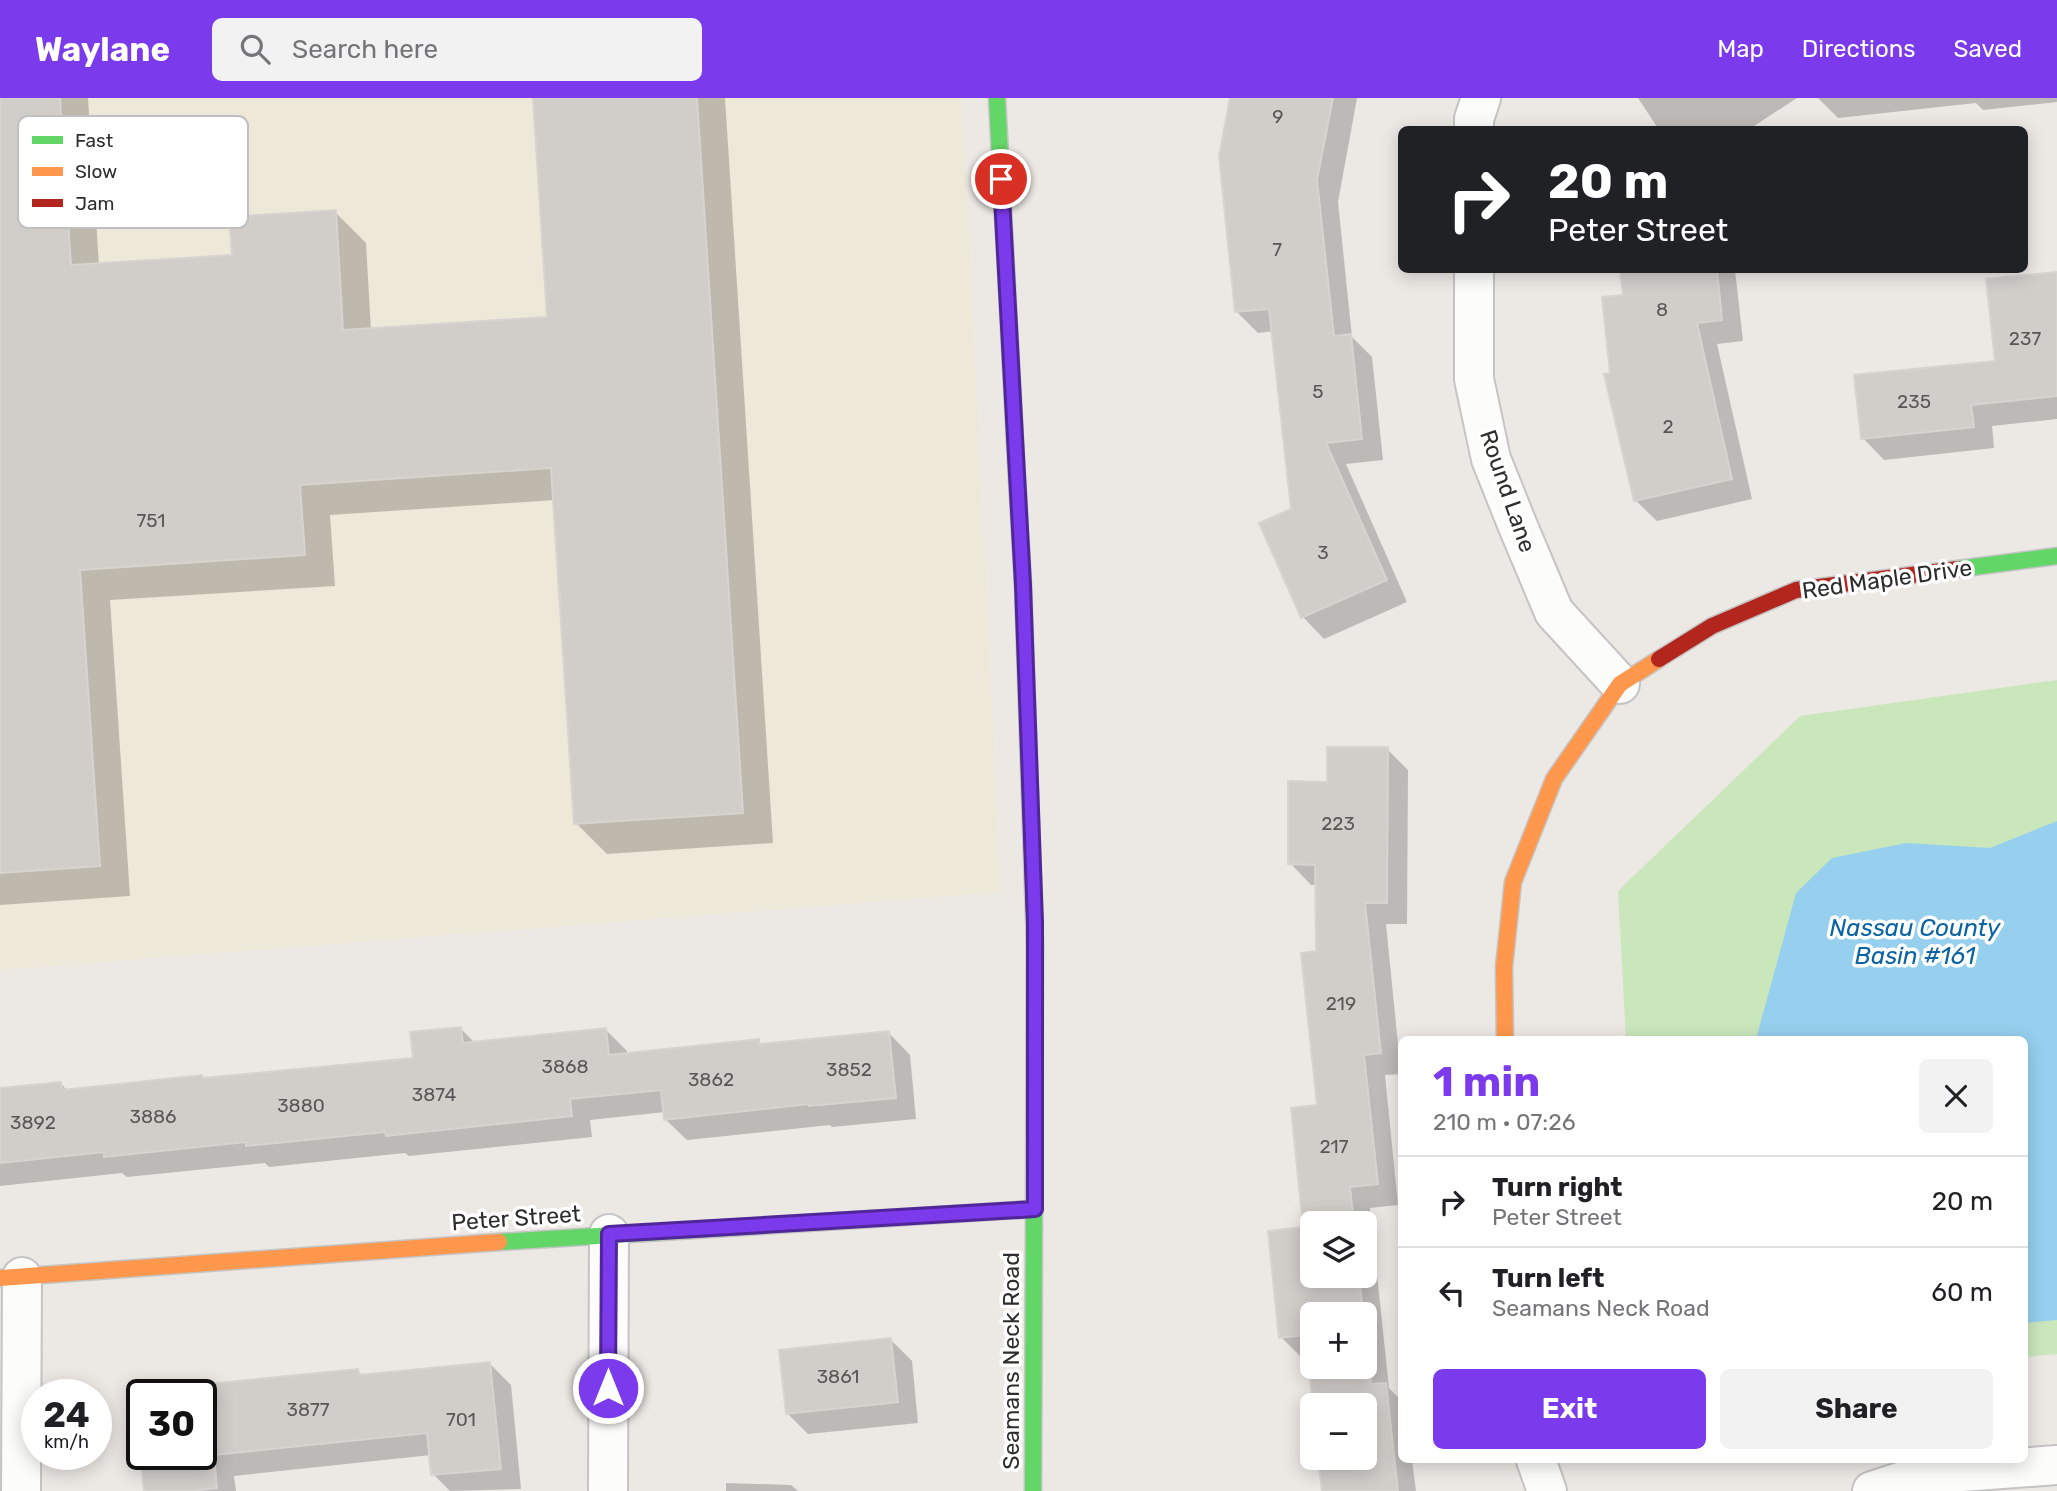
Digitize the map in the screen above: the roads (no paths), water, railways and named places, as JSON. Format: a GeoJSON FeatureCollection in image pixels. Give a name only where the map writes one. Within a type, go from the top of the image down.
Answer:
{"type":"FeatureCollection","features":[{"type":"Feature","properties":{"kind":"street","name":"Seamans Neck Road"},"geometry":{"type":"LineString","coordinates":[[997,98],[1023,585],[1034,898],[1033,1491]]}},
{"type":"Feature","properties":{"kind":"street"},"geometry":{"type":"LineString","coordinates":[[1474,126],[1481,98]]}},
{"type":"Feature","properties":{"kind":"street","name":"Round Lane"},"geometry":{"type":"LineString","coordinates":[[1474,273],[1475,379],[1491,459],[1554,612],[1620,684]]}},
{"type":"Feature","properties":{"kind":"street","name":"Red Maple Drive"},"geometry":{"type":"LineString","coordinates":[[1505,1036],[1504,967],[1513,882],[1554,779],[1620,684],[1712,626],[1796,590],[2057,556]]}},
{"type":"Feature","properties":{"kind":"street","name":"Peter Street"},"geometry":{"type":"LineString","coordinates":[[11,1277],[609,1234],[1035,1209]]}},
{"type":"Feature","properties":{"kind":"street"},"geometry":{"type":"LineString","coordinates":[[608,1491],[609,1234]]}},
{"type":"Feature","properties":{"kind":"street"},"geometry":{"type":"LineString","coordinates":[[11,1277],[21,1491]]}},
{"type":"Feature","properties":{"kind":"street"},"geometry":{"type":"LineString","coordinates":[[1537,1463],[1547,1491]]}},
{"type":"Feature","properties":{"kind":"street"},"geometry":{"type":"LineString","coordinates":[[1872,1491],[1922,1475],[2057,1465]]}},
{"type":"Feature","properties":{"kind":"water","name":"Nassau County Basin #161"},"geometry":{"type":"Polygon","coordinates":[[[2057,821],[2057,1320],[2028,1323],[2028,1036],[1757,1036],[1796,893],[1832,858],[1906,843],[1990,848],[2057,821]]]}}]}
